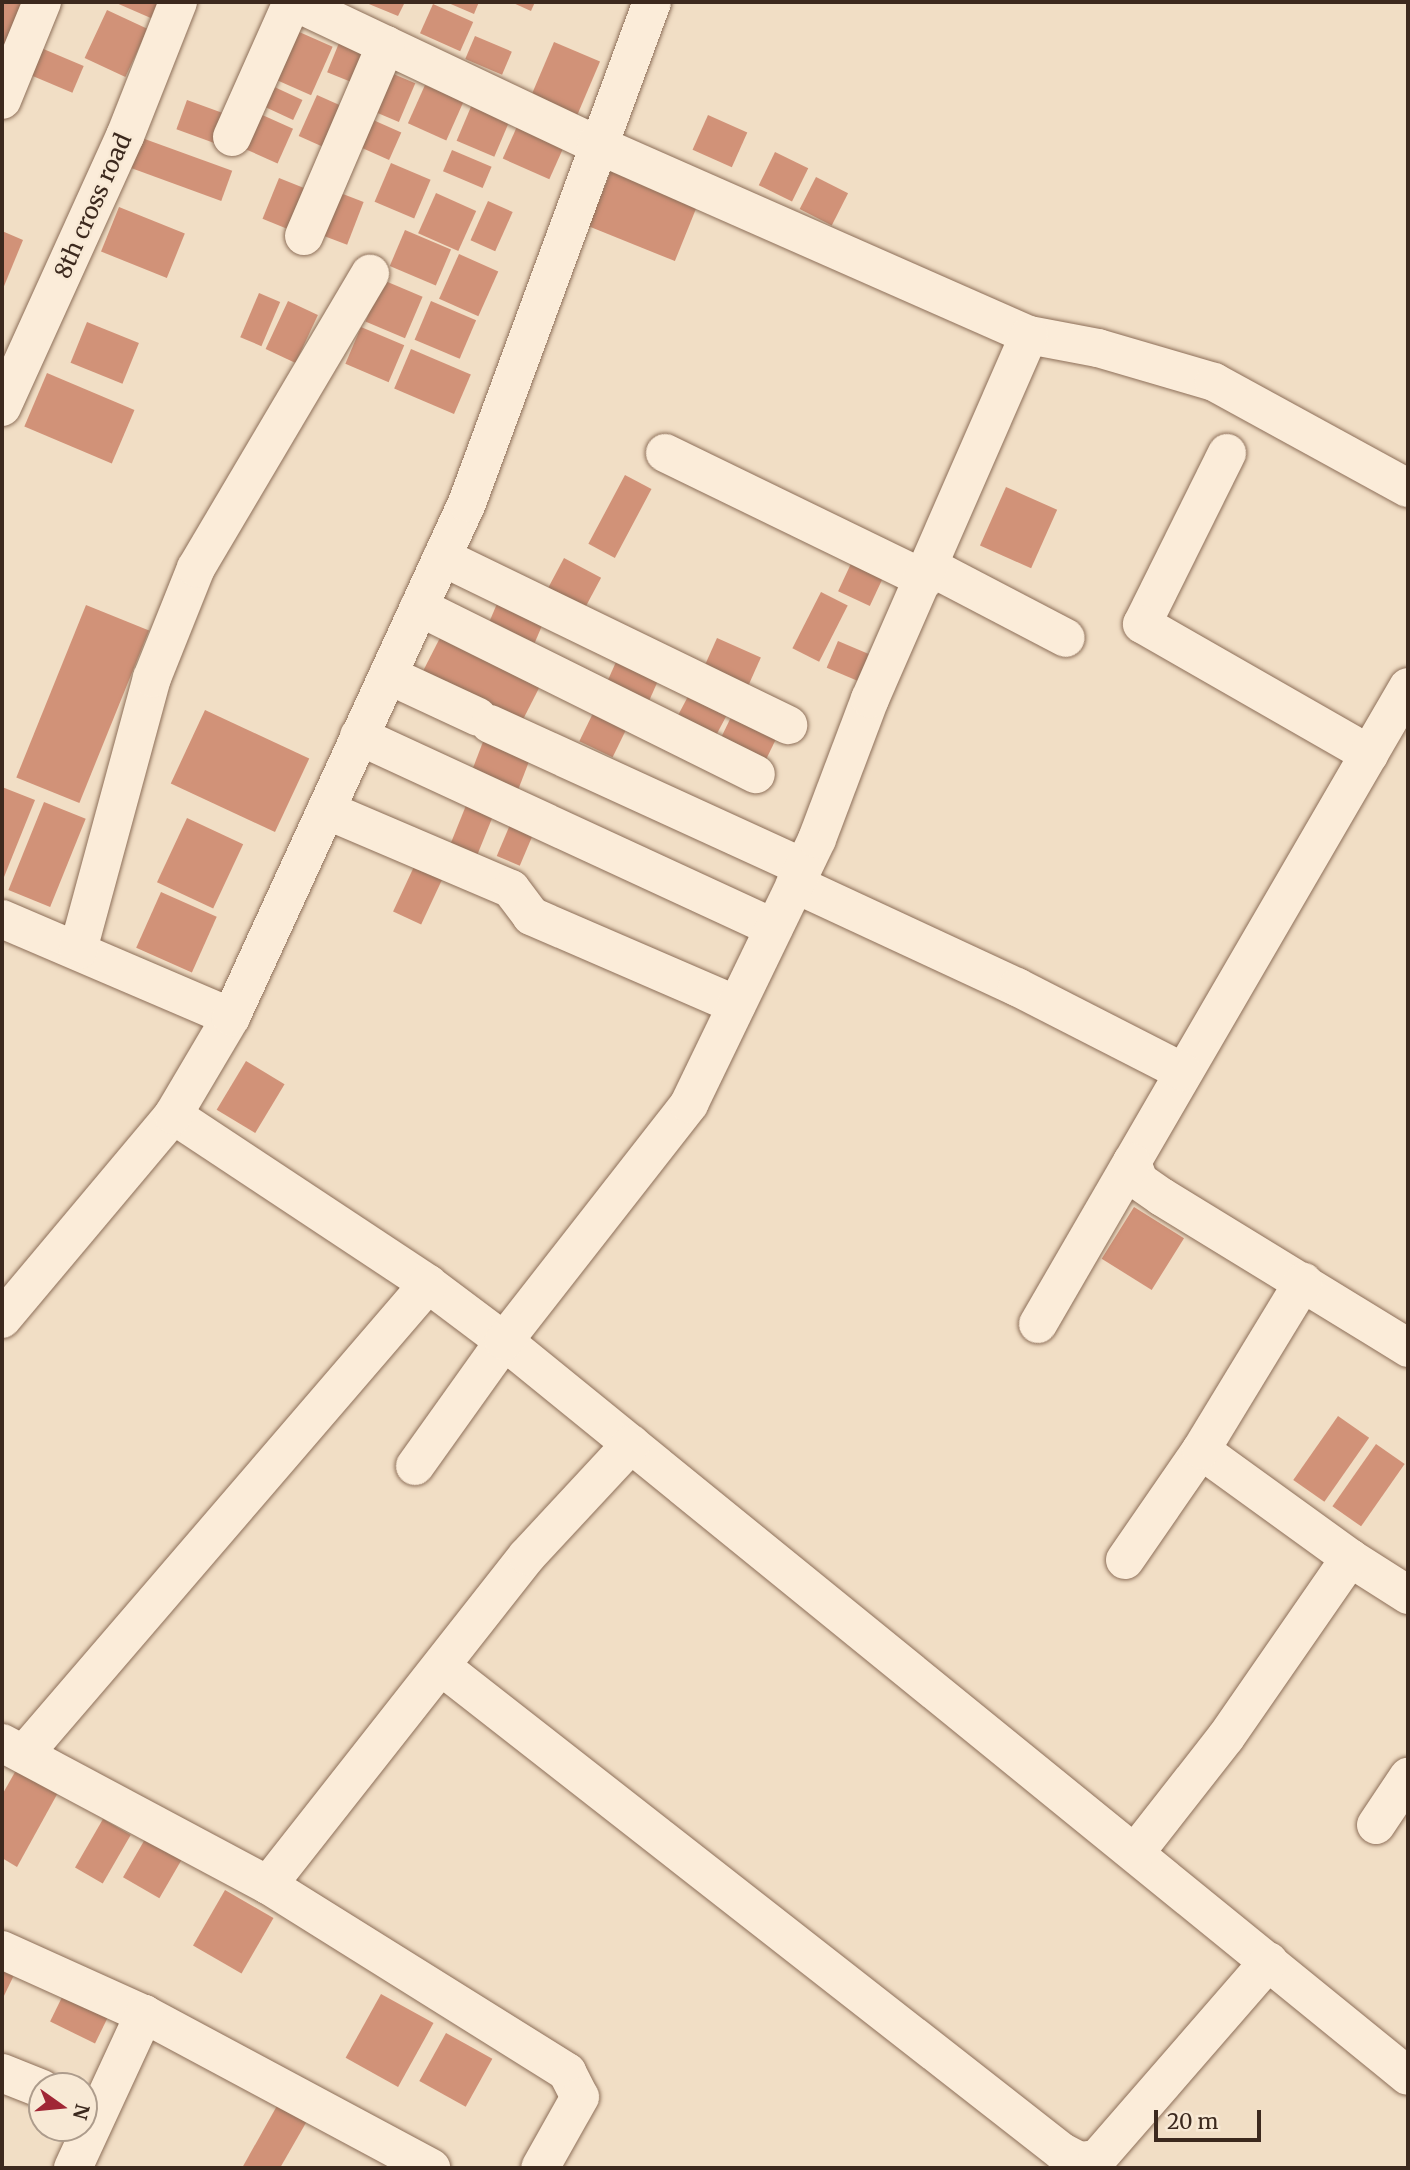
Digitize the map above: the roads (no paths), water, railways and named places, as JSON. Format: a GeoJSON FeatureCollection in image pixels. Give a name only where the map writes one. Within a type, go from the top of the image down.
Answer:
{"type":"FeatureCollection","features":[{"type":"Feature","properties":{"kind":"street"},"geometry":{"type":"LineString","coordinates":[[2,100],[42,2]]}},
{"type":"Feature","properties":{"kind":"street","name":"8th cross road"},"geometry":{"type":"LineString","coordinates":[[2,407],[125,136],[178,2]]}},
{"type":"Feature","properties":{"kind":"street"},"geometry":{"type":"LineString","coordinates":[[232,137],[294,2],[596,144],[1029,335],[1098,348],[1214,382],[1408,488]]}},
{"type":"Feature","properties":{"kind":"street"},"geometry":{"type":"LineString","coordinates":[[2,1319],[173,1115],[232,1017],[467,503],[596,144],[652,2]]}},
{"type":"Feature","properties":{"kind":"street"},"geometry":{"type":"LineString","coordinates":[[304,236],[386,45]]}},
{"type":"Feature","properties":{"kind":"street"},"geometry":{"type":"LineString","coordinates":[[79,950],[152,678],[196,568],[370,274]]}},
{"type":"Feature","properties":{"kind":"street"},"geometry":{"type":"LineString","coordinates":[[415,1466],[504,1341],[689,1104],[799,876],[1029,335]]}},
{"type":"Feature","properties":{"kind":"street"},"geometry":{"type":"LineString","coordinates":[[665,453],[1066,638]]}},
{"type":"Feature","properties":{"kind":"street"},"geometry":{"type":"LineString","coordinates":[[1227,453],[1142,624],[1369,754]]}},
{"type":"Feature","properties":{"kind":"street"},"geometry":{"type":"LineString","coordinates":[[442,557],[788,725]]}},
{"type":"Feature","properties":{"kind":"street"},"geometry":{"type":"LineString","coordinates":[[419,607],[756,774]]}},
{"type":"Feature","properties":{"kind":"street"},"geometry":{"type":"LineString","coordinates":[[388,675],[799,876],[1183,1072]]}},
{"type":"Feature","properties":{"kind":"street"},"geometry":{"type":"LineString","coordinates":[[1038,1324],[1408,687]]}},
{"type":"Feature","properties":{"kind":"street"},"geometry":{"type":"LineString","coordinates":[[359,736],[774,928]]}},
{"type":"Feature","properties":{"kind":"street"},"geometry":{"type":"LineString","coordinates":[[326,810],[511,889],[531,916],[737,1005]]}},
{"type":"Feature","properties":{"kind":"street"},"geometry":{"type":"LineString","coordinates":[[2,919],[232,1017]]}},
{"type":"Feature","properties":{"kind":"street"},"geometry":{"type":"LineString","coordinates":[[173,1115],[428,1283],[504,1341],[1408,2076]]}},
{"type":"Feature","properties":{"kind":"street"},"geometry":{"type":"LineString","coordinates":[[1132,1162],[1139,1181],[1408,1348]]}},
{"type":"Feature","properties":{"kind":"street"},"geometry":{"type":"LineString","coordinates":[[1125,1560],[1201,1450],[1303,1282]]}},
{"type":"Feature","properties":{"kind":"street"},"geometry":{"type":"LineString","coordinates":[[428,1283],[13,1749],[268,1885],[567,2072],[580,2097],[540,2168]]}},
{"type":"Feature","properties":{"kind":"street"},"geometry":{"type":"LineString","coordinates":[[268,1885],[527,1556],[631,1444]]}},
{"type":"Feature","properties":{"kind":"street"},"geometry":{"type":"LineString","coordinates":[[1201,1450],[1350,1558],[1408,1595]]}},
{"type":"Feature","properties":{"kind":"street"},"geometry":{"type":"LineString","coordinates":[[1135,1853],[1226,1737],[1350,1558]]}},
{"type":"Feature","properties":{"kind":"street"},"geometry":{"type":"LineString","coordinates":[[442,1667],[1051,2143],[1080,2161],[1097,2160],[1269,1961]]}},
{"type":"Feature","properties":{"kind":"street"},"geometry":{"type":"LineString","coordinates":[[1376,1825],[1408,1777]]}},
{"type":"Feature","properties":{"kind":"street"},"geometry":{"type":"LineString","coordinates":[[2,1950],[144,2014],[431,2168]]}},
{"type":"Feature","properties":{"kind":"street"},"geometry":{"type":"LineString","coordinates":[[98,2094],[144,2014]]}},
{"type":"Feature","properties":{"kind":"street"},"geometry":{"type":"LineString","coordinates":[[2,2073],[28,2083]]}},
{"type":"Feature","properties":{"kind":"street"},"geometry":{"type":"LineString","coordinates":[[72,2168],[80,2142]]}}]}
